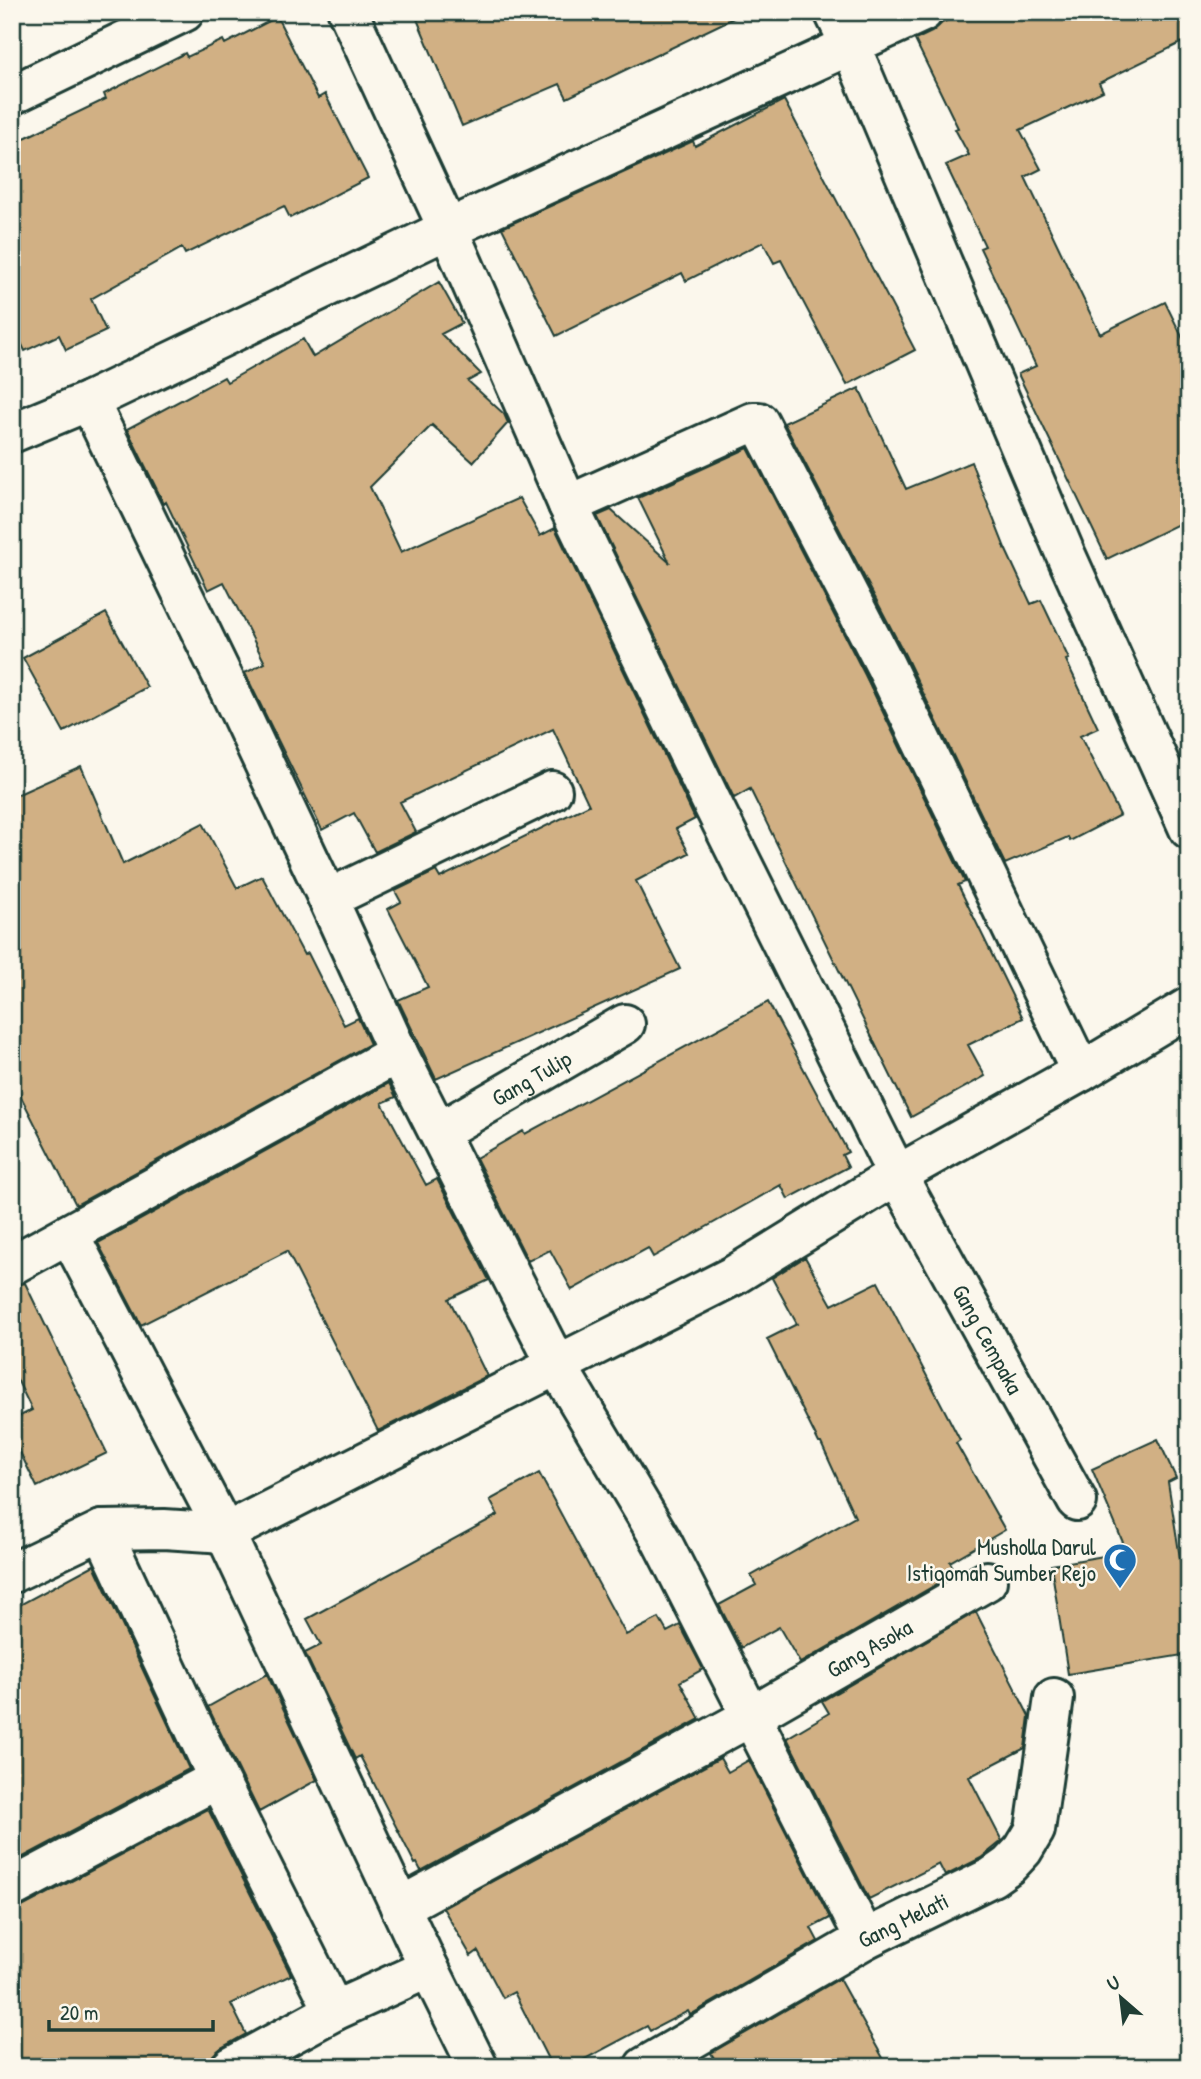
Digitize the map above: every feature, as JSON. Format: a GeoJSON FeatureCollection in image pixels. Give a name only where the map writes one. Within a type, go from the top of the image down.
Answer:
{"type":"FeatureCollection","features":[{"type":"Feature","properties":{"kind":"street"},"geometry":{"type":"LineString","coordinates":[[12,95],[184,12]]}},
{"type":"Feature","properties":{"kind":"street","name":"Gang Cempaka"},"geometry":{"type":"LineString","coordinates":[[348,12],[448,229],[568,505],[709,797],[897,1175],[1077,1501]]}},
{"type":"Feature","properties":{"kind":"street"},"geometry":{"type":"LineString","coordinates":[[834,12],[1065,553],[1189,829]]}},
{"type":"Feature","properties":{"kind":"street"},"geometry":{"type":"LineString","coordinates":[[12,433],[89,401],[448,229],[923,12]]}},
{"type":"Feature","properties":{"kind":"street"},"geometry":{"type":"LineString","coordinates":[[89,401],[328,899],[398,1053],[556,1364],[661,1540],[865,1939]]}},
{"type":"Feature","properties":{"kind":"street"},"geometry":{"type":"LineString","coordinates":[[568,505],[753,422],[759,422],[885,665],[1081,1072]]}},
{"type":"Feature","properties":{"kind":"street"},"geometry":{"type":"LineString","coordinates":[[328,899],[552,791]]}},
{"type":"Feature","properties":{"kind":"street"},"geometry":{"type":"LineString","coordinates":[[12,1573],[102,1530],[164,1529],[225,1533],[733,1276],[897,1175],[1081,1072],[1189,1007]]}},
{"type":"Feature","properties":{"kind":"street","name":"Gang Tulip"},"geometry":{"type":"LineString","coordinates":[[439,1132],[625,1024]]}},
{"type":"Feature","properties":{"kind":"street"},"geometry":{"type":"LineString","coordinates":[[12,1265],[398,1053]]}},
{"type":"Feature","properties":{"kind":"street"},"geometry":{"type":"LineString","coordinates":[[69,1234],[225,1533],[478,2067]]}},
{"type":"Feature","properties":{"kind":"street"},"geometry":{"type":"LineString","coordinates":[[102,1530],[218,1779],[334,2011]]}},
{"type":"Feature","properties":{"kind":"street","name":"Gang Asoka"},"geometry":{"type":"LineString","coordinates":[[400,1907],[750,1717],[988,1581]]}},
{"type":"Feature","properties":{"kind":"street","name":"Gang Melati"},"geometry":{"type":"LineString","coordinates":[[644,2067],[865,1939],[992,1877],[1009,1866],[1035,1830],[1054,1698]]}},
{"type":"Feature","properties":{"kind":"street"},"geometry":{"type":"LineString","coordinates":[[12,1888],[218,1779]]}},
{"type":"Feature","properties":{"kind":"street"},"geometry":{"type":"LineString","coordinates":[[231,2067],[334,2011],[429,1968]]}},
{"type":"Feature","properties":{"kind":"building"},"geometry":{"type":"Polygon","coordinates":[[[414,12],[746,12],[567,98],[560,84],[462,126],[414,12]]]}},
{"type":"Feature","properties":{"kind":"building"},"geometry":{"type":"Polygon","coordinates":[[[963,12],[1189,12],[1189,39],[1099,83],[1103,91],[1020,130],[1041,169],[1025,177],[1100,334],[1165,302],[1189,351],[1189,519],[1107,559],[1018,374],[1036,366],[980,248],[985,246],[946,165],[969,155],[915,40],[963,12]]]}},
{"type":"Feature","properties":{"kind":"building"},"geometry":{"type":"Polygon","coordinates":[[[277,17],[318,98],[325,94],[368,178],[290,218],[284,206],[185,254],[182,248],[91,299],[106,331],[66,350],[59,335],[25,351],[12,324],[12,144],[106,99],[104,94],[185,53],[187,57],[223,40],[225,44],[277,17]]]}},
{"type":"Feature","properties":{"kind":"building"},"geometry":{"type":"Polygon","coordinates":[[[784,100],[915,350],[847,385],[781,260],[774,263],[763,242],[686,281],[682,273],[556,336],[502,228],[693,141],[695,146],[784,100]]]}},
{"type":"Feature","properties":{"kind":"building"},"geometry":{"type":"Polygon","coordinates":[[[439,282],[462,323],[441,334],[481,374],[468,381],[504,414],[508,423],[473,462],[432,425],[370,487],[401,552],[519,498],[540,536],[555,528],[695,819],[676,829],[689,853],[636,881],[680,969],[436,1079],[398,1000],[428,987],[388,909],[401,902],[395,891],[436,871],[440,878],[589,805],[553,729],[400,802],[416,832],[375,852],[354,813],[322,830],[245,673],[265,663],[224,582],[208,590],[127,429],[224,377],[227,382],[303,339],[313,357],[439,282]]]}},
{"type":"Feature","properties":{"kind":"building"},"geometry":{"type":"Polygon","coordinates":[[[859,388],[906,489],[971,462],[1005,548],[1031,604],[1041,600],[1069,659],[1066,660],[1098,728],[1080,736],[1120,815],[1070,841],[1068,837],[1005,864],[905,655],[784,423],[859,388]]]}},
{"type":"Feature","properties":{"kind":"building"},"geometry":{"type":"Polygon","coordinates":[[[748,448],[865,675],[965,882],[958,885],[1023,1018],[968,1045],[985,1076],[911,1117],[750,789],[734,798],[597,516],[611,510],[670,563],[638,498],[748,448]]]}},
{"type":"Feature","properties":{"kind":"building"},"geometry":{"type":"Polygon","coordinates":[[[106,613],[147,687],[64,732],[23,658],[106,613]]]}},
{"type":"Feature","properties":{"kind":"building"},"geometry":{"type":"Polygon","coordinates":[[[81,766],[123,864],[203,823],[237,888],[262,876],[304,955],[308,953],[344,1025],[358,1018],[370,1044],[76,1205],[12,1079],[12,797],[81,766]]]}},
{"type":"Feature","properties":{"kind":"building"},"geometry":{"type":"Polygon","coordinates":[[[768,1002],[848,1152],[842,1155],[848,1167],[788,1199],[781,1185],[653,1257],[648,1248],[572,1290],[550,1250],[528,1261],[476,1158],[768,1002]]]}},
{"type":"Feature","properties":{"kind":"building"},"geometry":{"type":"Polygon","coordinates":[[[389,1083],[396,1097],[382,1103],[426,1185],[437,1179],[489,1280],[449,1299],[487,1376],[378,1431],[287,1251],[141,1325],[98,1243],[389,1083]]]}},
{"type":"Feature","properties":{"kind":"building"},"geometry":{"type":"Polygon","coordinates":[[[805,1257],[832,1305],[878,1282],[960,1440],[956,1443],[1005,1530],[950,1562],[956,1573],[800,1663],[779,1627],[741,1648],[719,1605],[756,1585],[751,1576],[855,1517],[821,1443],[767,1339],[797,1324],[772,1278],[805,1257]]]}},
{"type":"Feature","properties":{"kind":"building"},"geometry":{"type":"Polygon","coordinates":[[[25,1283],[107,1453],[37,1487],[12,1436],[12,1420],[32,1410],[12,1369],[12,1287],[25,1283]]]}},
{"type":"Feature","properties":{"kind":"building","name":"Musholla Darul Istiqomah Sumber Rejo"},"geometry":{"type":"Polygon","coordinates":[[[1158,1439],[1176,1478],[1168,1482],[1189,1615],[1189,1654],[1068,1674],[1051,1565],[1127,1552],[1092,1469],[1158,1439]]]}},
{"type":"Feature","properties":{"kind":"building"},"geometry":{"type":"Polygon","coordinates":[[[539,1473],[626,1635],[659,1618],[667,1632],[680,1625],[703,1669],[680,1682],[700,1719],[421,1871],[360,1756],[355,1759],[305,1653],[321,1645],[307,1619],[498,1515],[490,1500],[539,1473]]]}},
{"type":"Feature","properties":{"kind":"building"},"geometry":{"type":"Polygon","coordinates":[[[94,1565],[189,1769],[12,1863],[12,1609],[94,1565]]]}},
{"type":"Feature","properties":{"kind":"building"},"geometry":{"type":"Polygon","coordinates":[[[976,1612],[1029,1716],[1025,1748],[969,1777],[1002,1841],[981,1858],[945,1876],[939,1864],[869,1899],[787,1738],[829,1713],[822,1701],[976,1612]]]}},
{"type":"Feature","properties":{"kind":"building"},"geometry":{"type":"Polygon","coordinates":[[[267,1674],[317,1780],[259,1812],[208,1707],[267,1674]]]}},
{"type":"Feature","properties":{"kind":"building"},"geometry":{"type":"Polygon","coordinates":[[[720,1758],[728,1772],[749,1760],[830,1918],[811,1928],[818,1941],[690,2015],[688,2011],[650,2031],[647,2026],[570,2067],[552,2067],[514,1992],[503,1998],[478,1951],[471,1956],[443,1908],[720,1758]]]}},
{"type":"Feature","properties":{"kind":"building"},"geometry":{"type":"Polygon","coordinates":[[[208,1809],[291,1975],[231,2004],[246,2034],[221,2048],[211,2061],[198,2067],[12,2067],[12,1910],[208,1809]]]}},
{"type":"Feature","properties":{"kind":"building"},"geometry":{"type":"Polygon","coordinates":[[[839,1979],[888,2067],[719,2067],[711,2053],[839,1979]]]}},
{"type":"Feature","properties":{"kind":"place","name":"Musholla Darul Istiqomah Sumber Rejo"},"geometry":{"type":"Point","coordinates":[1120,1590]}}]}
